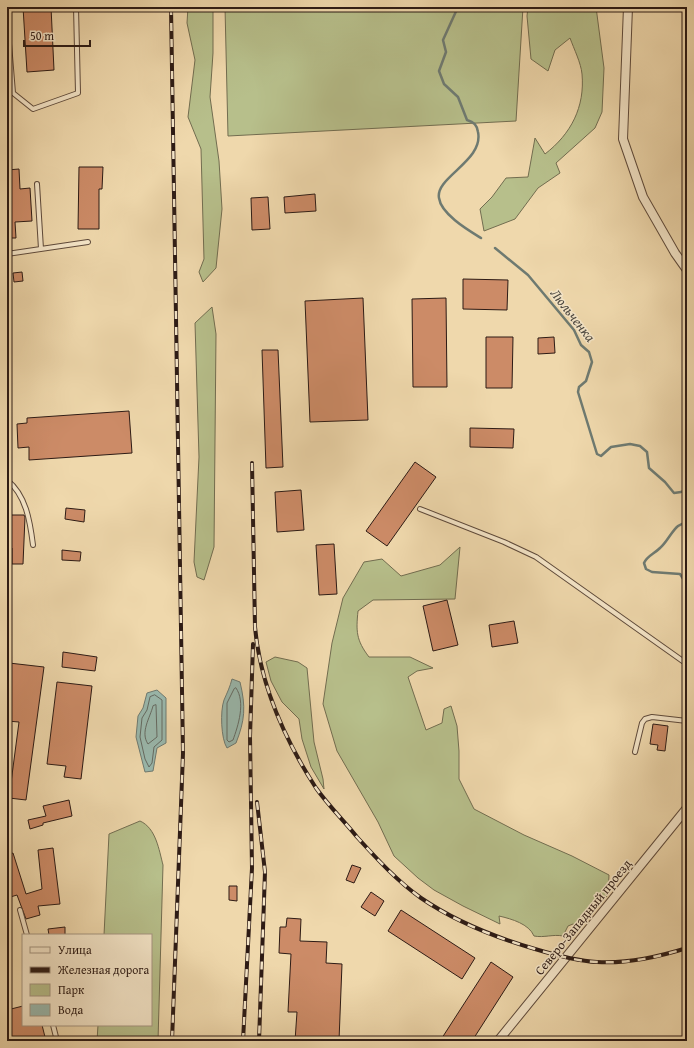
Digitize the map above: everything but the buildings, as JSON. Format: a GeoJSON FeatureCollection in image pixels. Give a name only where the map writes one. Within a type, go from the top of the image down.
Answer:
{"type":"FeatureCollection","features":[{"type":"Feature","properties":{"kind":"street"},"geometry":{"type":"LineString","coordinates":[[628,7],[623,140],[643,197],[675,253],[687,270]]}},
{"type":"Feature","properties":{"kind":"street","name":"Северо-Западный проезд"},"geometry":{"type":"LineString","coordinates":[[498,1041],[687,808]]}},
{"type":"Feature","properties":{"kind":"lane"},"geometry":{"type":"LineString","coordinates":[[7,93],[13,93],[33,108],[78,92],[76,7]]}},
{"type":"Feature","properties":{"kind":"lane"},"geometry":{"type":"LineString","coordinates":[[7,19],[13,93]]}},
{"type":"Feature","properties":{"kind":"lane"},"geometry":{"type":"LineString","coordinates":[[37,184],[41,249]]}},
{"type":"Feature","properties":{"kind":"lane"},"geometry":{"type":"LineString","coordinates":[[7,254],[88,242]]}},
{"type":"Feature","properties":{"kind":"lane"},"geometry":{"type":"LineString","coordinates":[[7,480],[15,486],[24,505],[30,522],[33,545]]}},
{"type":"Feature","properties":{"kind":"lane"},"geometry":{"type":"LineString","coordinates":[[420,509],[504,542],[536,557],[687,664]]}},
{"type":"Feature","properties":{"kind":"lane"},"geometry":{"type":"LineString","coordinates":[[635,752],[642,723],[645,719],[650,717],[687,721]]}},
{"type":"Feature","properties":{"kind":"lane"},"geometry":{"type":"LineString","coordinates":[[7,739],[9,742],[7,758]]}},
{"type":"Feature","properties":{"kind":"lane"},"geometry":{"type":"LineString","coordinates":[[20,910],[27,934]]}},
{"type":"Feature","properties":{"kind":"lane"},"geometry":{"type":"LineString","coordinates":[[53,1026],[57,1041]]}},
{"type":"Feature","properties":{"kind":"green space"},"geometry":{"type":"Polygon","coordinates":[[[188,7],[213,7],[213,53],[210,97],[219,161],[222,209],[216,268],[203,282],[199,272],[204,259],[201,149],[188,117],[195,60],[187,23],[188,7]]]}},
{"type":"Feature","properties":{"kind":"green space"},"geometry":{"type":"Polygon","coordinates":[[[225,7],[523,7],[516,121],[228,136],[225,7]]]}},
{"type":"Feature","properties":{"kind":"green space"},"geometry":{"type":"Polygon","coordinates":[[[528,7],[596,7],[604,68],[602,112],[595,128],[556,163],[560,173],[538,188],[515,219],[484,231],[480,209],[492,197],[506,178],[528,177],[535,138],[545,154],[569,129],[581,98],[582,74],[579,61],[570,38],[555,50],[548,71],[531,59],[527,16],[528,7]]]}},
{"type":"Feature","properties":{"kind":"green space"},"geometry":{"type":"Polygon","coordinates":[[[212,307],[216,334],[214,547],[204,580],[197,577],[194,562],[199,457],[195,323],[212,307]]]}},
{"type":"Feature","properties":{"kind":"green space"},"geometry":{"type":"Polygon","coordinates":[[[460,547],[455,599],[373,600],[358,611],[357,630],[359,640],[369,657],[410,657],[433,668],[417,671],[408,677],[426,730],[442,723],[444,709],[451,706],[457,726],[459,779],[474,809],[524,835],[572,856],[609,875],[608,895],[578,927],[573,924],[568,926],[563,936],[534,936],[532,932],[524,925],[514,920],[499,916],[500,924],[434,890],[418,878],[394,856],[378,822],[337,751],[323,704],[332,643],[343,598],[364,562],[382,559],[401,576],[440,565],[460,547]]]}},
{"type":"Feature","properties":{"kind":"green space"},"geometry":{"type":"Polygon","coordinates":[[[275,657],[298,662],[307,668],[314,742],[324,789],[311,767],[302,739],[299,719],[282,702],[271,681],[266,662],[275,657]]]}},
{"type":"Feature","properties":{"kind":"green space"},"geometry":{"type":"Polygon","coordinates":[[[140,821],[150,829],[153,834],[163,865],[158,1041],[97,1041],[98,1026],[152,1026],[152,934],[104,934],[109,834],[140,821]]]}},
{"type":"Feature","properties":{"kind":"water"},"geometry":{"type":"Polygon","coordinates":[[[232,679],[240,682],[244,713],[236,743],[227,748],[222,732],[222,711],[224,700],[232,679]]]}},
{"type":"Feature","properties":{"kind":"water"},"geometry":{"type":"Polygon","coordinates":[[[157,690],[166,698],[166,743],[157,748],[153,771],[145,772],[136,737],[138,716],[143,708],[147,693],[157,690]]]}},
{"type":"Feature","properties":{"kind":"waterway","name":"Люльченка"},"geometry":{"type":"LineString","coordinates":[[458,7],[443,40],[446,52],[439,71],[444,84],[458,97],[467,120],[477,127],[478,142],[474,152],[444,183],[440,190],[439,198],[441,204],[450,216],[481,238]]}},
{"type":"Feature","properties":{"kind":"waterway","name":"Люльченка"},"geometry":{"type":"LineString","coordinates":[[495,248],[528,275],[574,330],[581,345],[589,352],[592,362],[586,381],[579,387],[578,392],[597,454],[601,456],[611,447],[630,444],[640,446],[647,452],[649,468],[665,482],[674,493],[687,489]]}},
{"type":"Feature","properties":{"kind":"waterway","name":"Люльченка"},"geometry":{"type":"LineString","coordinates":[[687,523],[678,526],[662,546],[644,563],[646,569],[652,572],[680,574],[687,585]]}},
{"type":"Feature","properties":{"kind":"railway"},"geometry":{"type":"LineString","coordinates":[[171,7],[183,753],[172,1041]]}},
{"type":"Feature","properties":{"kind":"railway"},"geometry":{"type":"LineString","coordinates":[[684,7],[687,46]]}},
{"type":"Feature","properties":{"kind":"railway"},"geometry":{"type":"LineString","coordinates":[[252,463],[255,627],[262,669],[276,711],[294,751],[316,788],[357,837],[395,877],[434,907],[462,922],[505,939],[558,955],[597,962],[631,961],[687,948]]}},
{"type":"Feature","properties":{"kind":"railway"},"geometry":{"type":"LineString","coordinates":[[243,1041],[252,868],[250,737],[253,644]]}},
{"type":"Feature","properties":{"kind":"railway"},"geometry":{"type":"LineString","coordinates":[[257,802],[265,872],[259,1041]]}}]}
